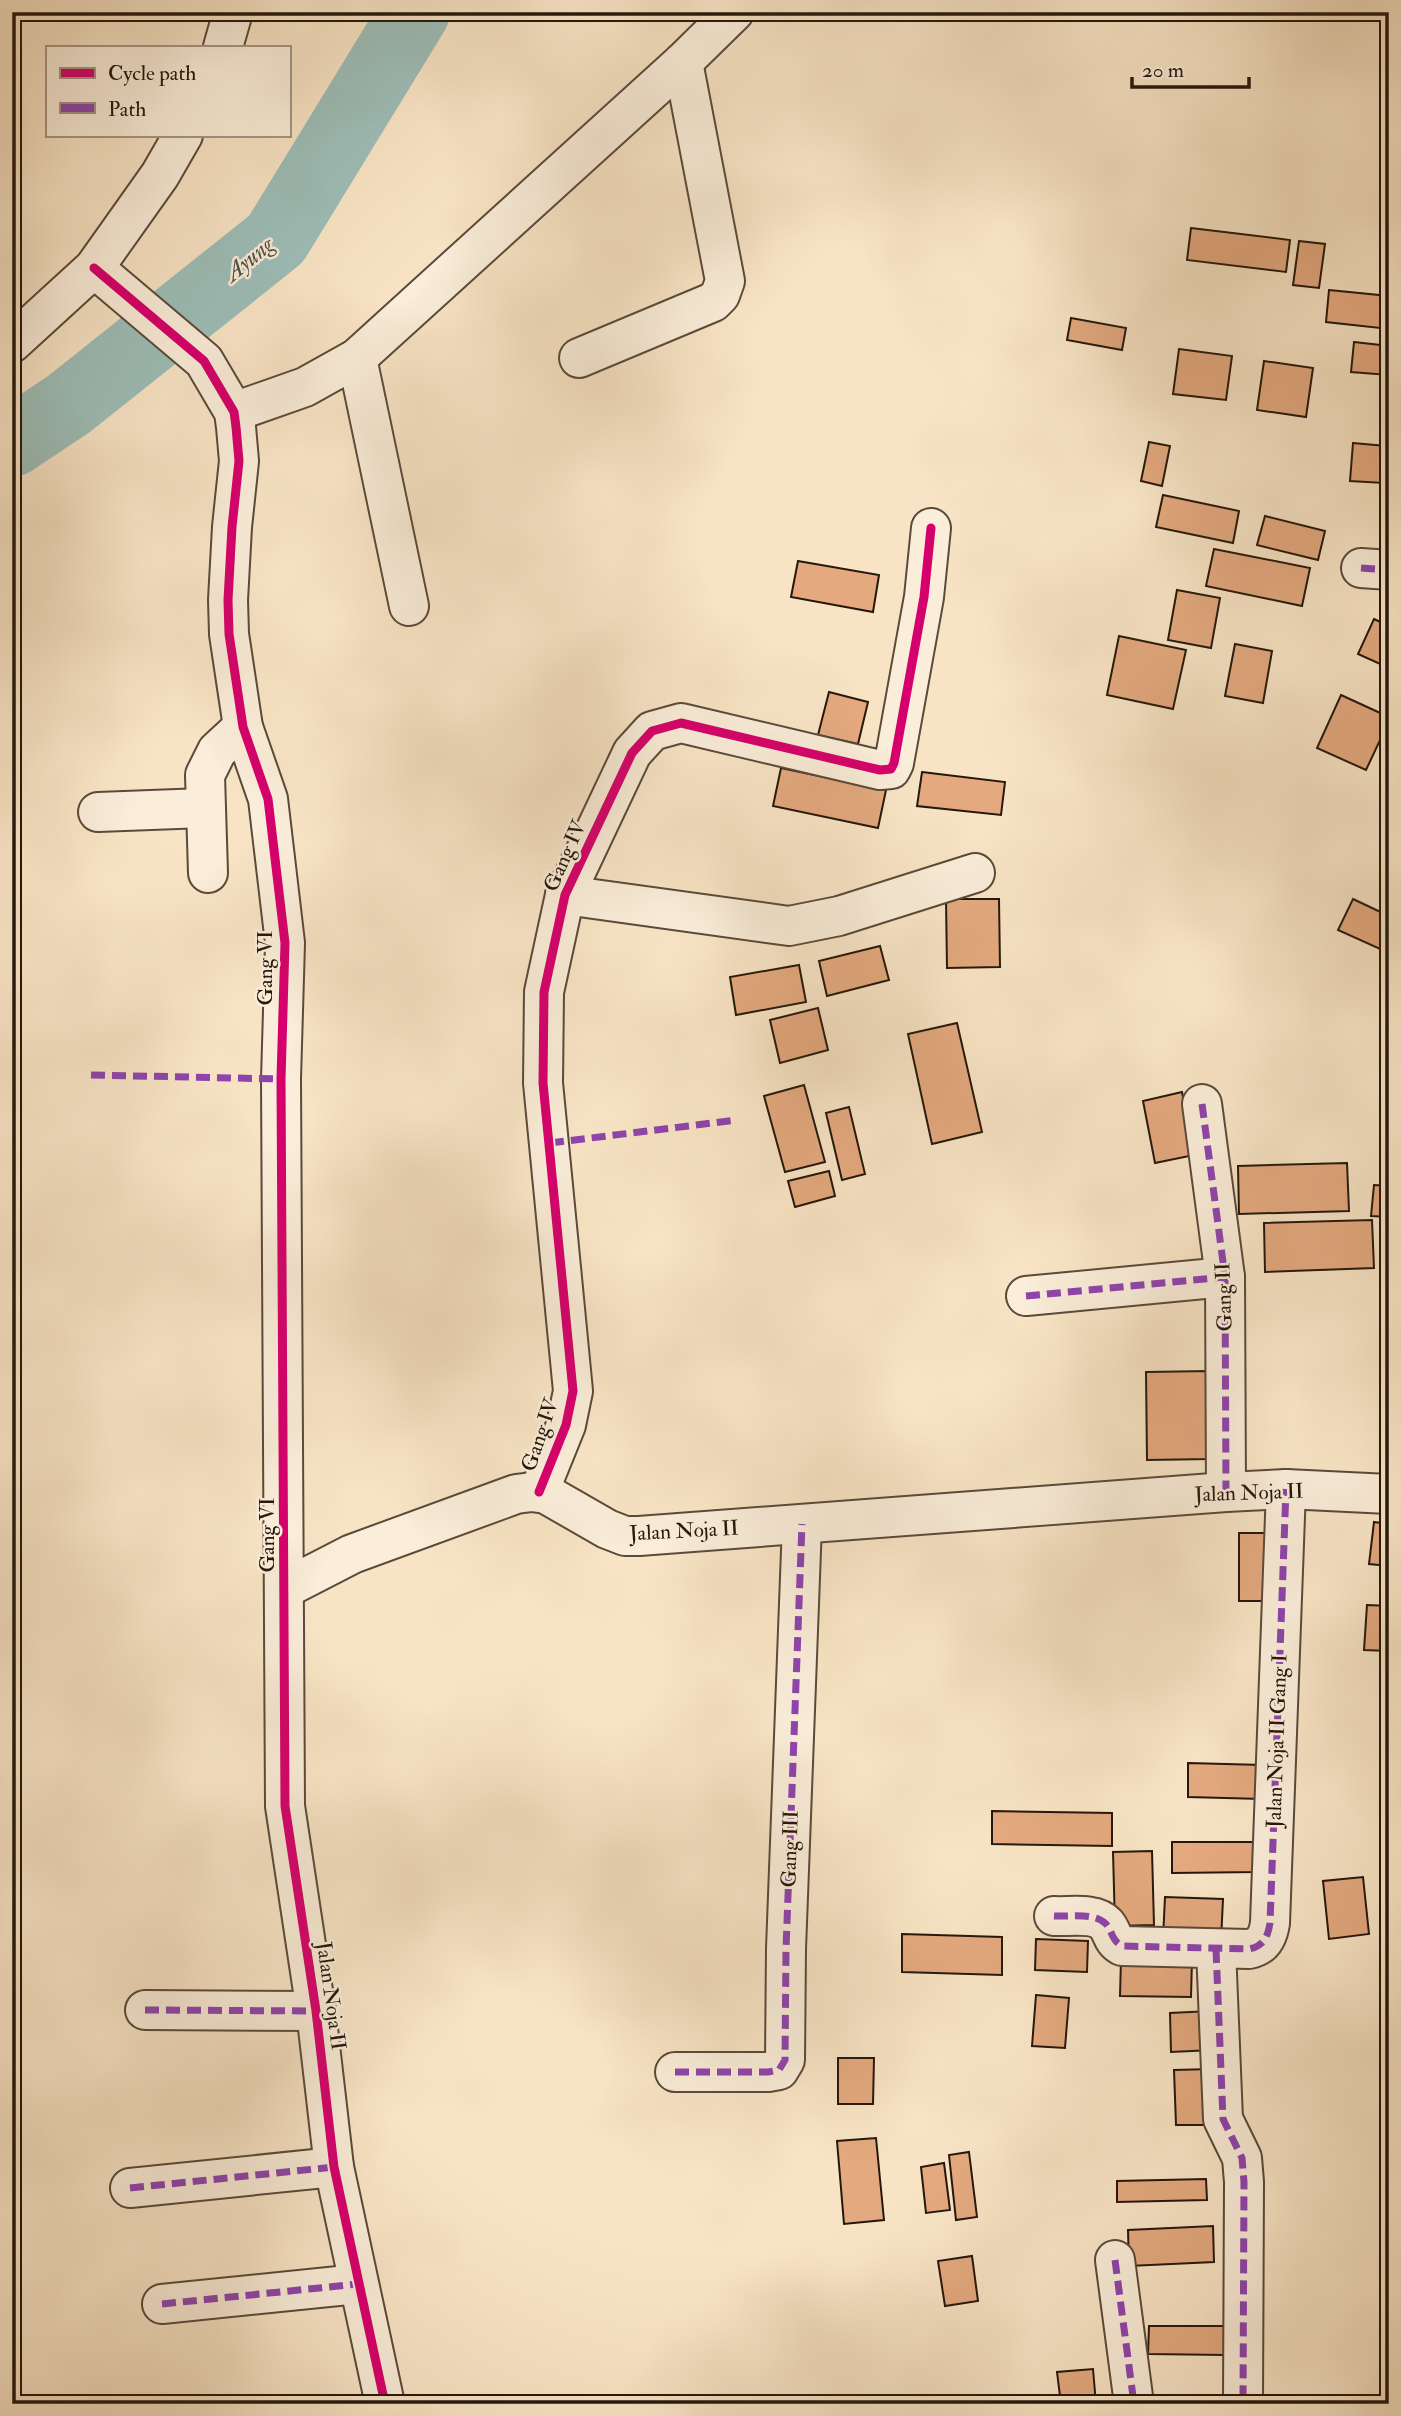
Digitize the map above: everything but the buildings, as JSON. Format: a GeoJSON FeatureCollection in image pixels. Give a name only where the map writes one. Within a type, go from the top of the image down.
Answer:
{"type":"FeatureCollection","features":[{"type":"Feature","properties":{"kind":"street"},"geometry":{"type":"LineString","coordinates":[[223,46],[233,12]]}},
{"type":"Feature","properties":{"kind":"street"},"geometry":{"type":"LineString","coordinates":[[234,412],[305,387],[357,358],[683,62],[734,12]]}},
{"type":"Feature","properties":{"kind":"street"},"geometry":{"type":"LineString","coordinates":[[579,358],[713,302],[720,295],[725,281],[683,62]]}},
{"type":"Feature","properties":{"kind":"street"},"geometry":{"type":"LineString","coordinates":[[12,343],[94,268],[160,175],[182,136]]}},
{"type":"Feature","properties":{"kind":"street","name":"Gang VI"},"geometry":{"type":"LineString","coordinates":[[94,268],[204,361],[234,412],[239,461],[228,600],[229,634],[243,727],[268,799],[285,943],[281,1079],[284,1589]]}},
{"type":"Feature","properties":{"kind":"street"},"geometry":{"type":"LineString","coordinates":[[357,358],[409,606]]}},
{"type":"Feature","properties":{"kind":"street","name":"Gang IV"},"geometry":{"type":"LineString","coordinates":[[539,1492],[566,1425],[573,1391],[542,1083],[541,1046],[544,992],[565,895],[632,753],[652,731],[681,723],[880,770],[891,769],[897,749],[924,597],[931,528]]}},
{"type":"Feature","properties":{"kind":"street"},"geometry":{"type":"LineString","coordinates":[[208,873],[205,775],[217,751],[243,727]]}},
{"type":"Feature","properties":{"kind":"street"},"geometry":{"type":"LineString","coordinates":[[98,811],[204,808]]}},
{"type":"Feature","properties":{"kind":"street"},"geometry":{"type":"LineString","coordinates":[[565,895],[789,926],[839,916],[975,873]]}},
{"type":"Feature","properties":{"kind":"street","name":"Gang II"},"geometry":{"type":"LineString","coordinates":[[1202,1104],[1225,1278],[1226,1492]]}},
{"type":"Feature","properties":{"kind":"street"},"geometry":{"type":"LineString","coordinates":[[1026,1296],[1225,1278]]}},
{"type":"Feature","properties":{"kind":"street","name":"Jalan Noja II"},"geometry":{"type":"LineString","coordinates":[[539,1492],[625,1536],[1226,1492],[1286,1489],[1389,1494]]}},
{"type":"Feature","properties":{"kind":"street","name":"Jalan Noja II Gang I"},"geometry":{"type":"LineString","coordinates":[[1216,1949],[1256,1948],[1266,1939],[1269,1930],[1286,1489]]}},
{"type":"Feature","properties":{"kind":"street"},"geometry":{"type":"LineString","coordinates":[[284,1589],[352,1554],[516,1494],[539,1492]]}},
{"type":"Feature","properties":{"kind":"street","name":"Gang III"},"geometry":{"type":"LineString","coordinates":[[675,2072],[768,2072],[779,2070],[785,2060],[786,1949],[802,1524]]}},
{"type":"Feature","properties":{"kind":"street","name":"Jalan Noja II"},"geometry":{"type":"LineString","coordinates":[[284,1589],[285,1806],[316,2011],[334,2167],[385,2404]]}},
{"type":"Feature","properties":{"kind":"street"},"geometry":{"type":"LineString","coordinates":[[1054,1916],[1094,1917],[1108,1925],[1111,1937],[1122,1946],[1216,1949],[1223,2119],[1242,2158],[1244,2182],[1242,2404]]}},
{"type":"Feature","properties":{"kind":"street"},"geometry":{"type":"LineString","coordinates":[[145,2010],[316,2011]]}},
{"type":"Feature","properties":{"kind":"street"},"geometry":{"type":"LineString","coordinates":[[130,2188],[334,2167]]}},
{"type":"Feature","properties":{"kind":"street"},"geometry":{"type":"LineString","coordinates":[[1115,2260],[1134,2404]]}},
{"type":"Feature","properties":{"kind":"street"},"geometry":{"type":"LineString","coordinates":[[162,2304],[358,2284]]}},
{"type":"Feature","properties":{"kind":"waterway","name":"Ayung"},"geometry":{"type":"LineString","coordinates":[[12,442],[69,404],[276,239],[415,12]]}},
{"type":"Feature","properties":{"kind":"marked path"},"geometry":{"type":"LineString","coordinates":[[1361,568],[1389,570]]}},
{"type":"Feature","properties":{"kind":"marked path"},"geometry":{"type":"LineString","coordinates":[[91,1075],[281,1079]]}},
{"type":"Feature","properties":{"kind":"marked path"},"geometry":{"type":"LineString","coordinates":[[1202,1104],[1225,1277],[1226,1492]]}},
{"type":"Feature","properties":{"kind":"marked path"},"geometry":{"type":"LineString","coordinates":[[550,1143],[737,1120]]}},
{"type":"Feature","properties":{"kind":"marked path"},"geometry":{"type":"LineString","coordinates":[[1026,1296],[1225,1277]]}},
{"type":"Feature","properties":{"kind":"marked path"},"geometry":{"type":"LineString","coordinates":[[1054,1916],[1089,1916],[1101,1920],[1122,1946],[1249,1949],[1262,1943],[1266,1936],[1270,1923],[1286,1489]]}},
{"type":"Feature","properties":{"kind":"marked path"},"geometry":{"type":"LineString","coordinates":[[675,2072],[768,2072],[779,2070],[785,2060],[786,1949],[802,1524]]}},
{"type":"Feature","properties":{"kind":"marked path"},"geometry":{"type":"LineString","coordinates":[[1216,1949],[1223,2119],[1242,2158],[1244,2182],[1243,2404]]}},
{"type":"Feature","properties":{"kind":"marked path"},"geometry":{"type":"LineString","coordinates":[[145,2010],[316,2011]]}},
{"type":"Feature","properties":{"kind":"marked path"},"geometry":{"type":"LineString","coordinates":[[130,2188],[334,2167]]}},
{"type":"Feature","properties":{"kind":"marked path"},"geometry":{"type":"LineString","coordinates":[[1115,2260],[1134,2404]]}},
{"type":"Feature","properties":{"kind":"marked path"},"geometry":{"type":"LineString","coordinates":[[162,2304],[358,2284]]}},
{"type":"Feature","properties":{"kind":"cycle path"},"geometry":{"type":"LineString","coordinates":[[94,268],[204,361],[234,412],[239,461],[232,527],[229,634],[243,727],[268,799],[285,943],[281,1079],[285,1806],[316,2011],[334,2167],[385,2404]]}},
{"type":"Feature","properties":{"kind":"cycle path"},"geometry":{"type":"LineString","coordinates":[[539,1492],[566,1425],[573,1391],[543,1083],[544,992],[565,895],[632,753],[652,731],[681,723],[880,770],[891,769],[924,597],[931,528]]}}]}
